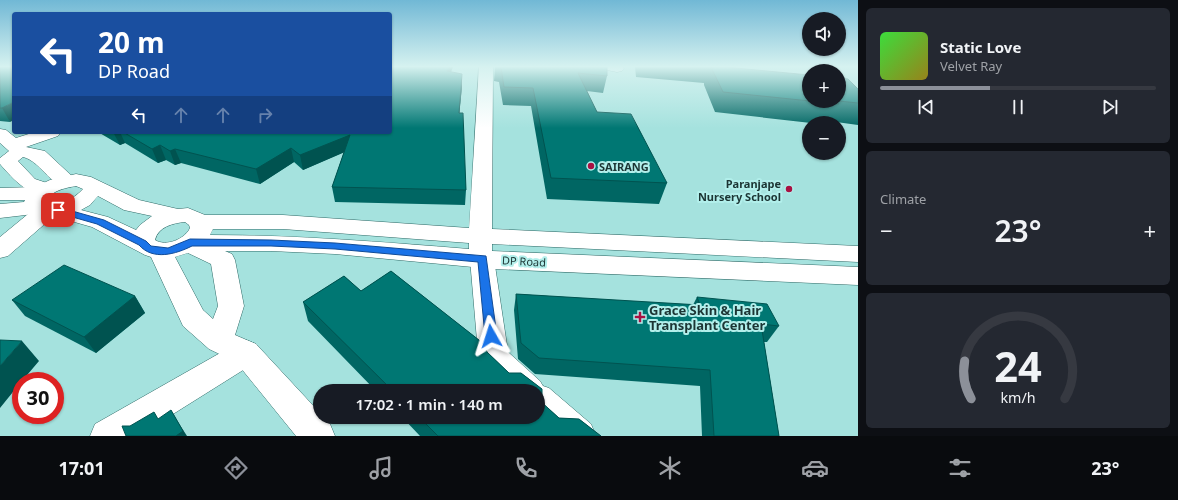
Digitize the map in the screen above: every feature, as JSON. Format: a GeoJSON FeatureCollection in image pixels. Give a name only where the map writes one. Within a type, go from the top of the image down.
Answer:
{"type":"FeatureCollection","features":[{"type":"Feature","properties":{"kind":"main road"},"geometry":{"type":"LineString","coordinates":[[485,87],[481,247],[493,352],[497,361],[522,384]]}},
{"type":"Feature","properties":{"kind":"main road"},"geometry":{"type":"LineString","coordinates":[[11,140],[42,134]]}},
{"type":"Feature","properties":{"kind":"main road"},"geometry":{"type":"LineString","coordinates":[[11,140],[38,155],[67,182]]}},
{"type":"Feature","properties":{"kind":"main road"},"geometry":{"type":"LineString","coordinates":[[11,140],[7,161],[45,202],[100,222],[151,247]]}},
{"type":"Feature","properties":{"kind":"main road"},"geometry":{"type":"LineString","coordinates":[[0,250],[45,202],[67,182],[84,181],[132,205],[177,216]]}},
{"type":"Feature","properties":{"kind":"main road"},"geometry":{"type":"LineString","coordinates":[[0,194],[68,207],[84,199],[93,189],[92,186]]}},
{"type":"Feature","properties":{"kind":"main road"},"geometry":{"type":"LineString","coordinates":[[0,211],[45,202]]}},
{"type":"Feature","properties":{"kind":"main road"},"geometry":{"type":"LineString","coordinates":[[188,244],[198,236],[202,229],[202,222],[197,218],[188,215],[177,216],[156,223],[143,236],[193,318],[232,347],[318,436]]}},
{"type":"Feature","properties":{"kind":"main road","name":"DP Road"},"geometry":{"type":"LineString","coordinates":[[202,222],[283,222],[481,247],[858,276]]}},
{"type":"Feature","properties":{"kind":"main road","name":"DP Road"},"geometry":{"type":"LineString","coordinates":[[151,247],[168,251],[188,244],[271,243],[335,246],[481,247],[858,254]]}},
{"type":"Feature","properties":{"kind":"main road"},"geometry":{"type":"LineString","coordinates":[[188,244],[223,260],[231,306],[232,347]]}},
{"type":"Feature","properties":{"kind":"main road"},"geometry":{"type":"LineString","coordinates":[[107,436],[232,347]]}},
{"type":"Feature","properties":{"kind":"main road"},"geometry":{"type":"LineString","coordinates":[[545,405],[579,436]]}},
{"type":"Feature","properties":{"kind":"building"},"geometry":{"type":"Polygon","coordinates":[[[0,87],[12,87],[12,103],[0,108],[0,87]]]}},
{"type":"Feature","properties":{"kind":"building"},"geometry":{"type":"Polygon","coordinates":[[[392,87],[461,87],[459,113],[463,113],[466,190],[332,187],[350,135],[300,155],[291,148],[256,169],[175,149],[170,151],[160,145],[152,149],[126,134],[392,134],[392,87]]]}},
{"type":"Feature","properties":{"kind":"building"},"geometry":{"type":"Polygon","coordinates":[[[514,87],[585,87],[597,112],[631,114],[667,183],[551,178],[533,88],[514,87]]]}},
{"type":"Feature","properties":{"kind":"building"},"geometry":{"type":"Polygon","coordinates":[[[721,87],[802,87],[802,100],[723,92],[721,87]]]}},
{"type":"Feature","properties":{"kind":"building"},"geometry":{"type":"Polygon","coordinates":[[[846,87],[856,87],[858,89],[858,103],[846,102],[846,87]]]}},
{"type":"Feature","properties":{"kind":"building"},"geometry":{"type":"Polygon","coordinates":[[[64,265],[135,296],[84,337],[12,300],[64,265]]]}},
{"type":"Feature","properties":{"kind":"building"},"geometry":{"type":"Polygon","coordinates":[[[391,271],[484,344],[487,352],[509,373],[521,373],[535,384],[386,384],[303,302],[344,276],[361,291],[391,271]]]}},
{"type":"Feature","properties":{"kind":"building"},"geometry":{"type":"Polygon","coordinates":[[[516,294],[700,305],[697,297],[767,304],[779,326],[761,324],[779,436],[714,436],[710,370],[539,358],[521,343],[516,294]]]}},
{"type":"Feature","properties":{"kind":"building"},"geometry":{"type":"Polygon","coordinates":[[[0,340],[22,341],[0,366],[0,340]]]}},
{"type":"Feature","properties":{"kind":"building"},"geometry":{"type":"Polygon","coordinates":[[[545,405],[559,418],[579,419],[601,436],[438,436],[426,424],[545,424],[545,405]]]}},
{"type":"Feature","properties":{"kind":"building"},"geometry":{"type":"Polygon","coordinates":[[[171,410],[183,431],[176,436],[126,436],[122,426],[130,426],[154,412],[158,419],[171,410]]]}},
{"type":"Feature","properties":{"kind":"place","name":"SAIRANG"},"geometry":{"type":"Point","coordinates":[591,166]}},
{"type":"Feature","properties":{"kind":"place","name":"Paranjape Nursery School"},"geometry":{"type":"Point","coordinates":[789,189]}},
{"type":"Feature","properties":{"kind":"place","name":"Grace Skin & Hair Transplant Center"},"geometry":{"type":"Point","coordinates":[640,317]}},
{"type":"Feature","properties":{"kind":"route"},"geometry":{"type":"LineString","coordinates":[[58,210],[100,222],[143,243],[147,248],[156,251],[168,251],[180,248],[190,243],[271,243],[335,246],[482,259],[491,336]]}}]}
